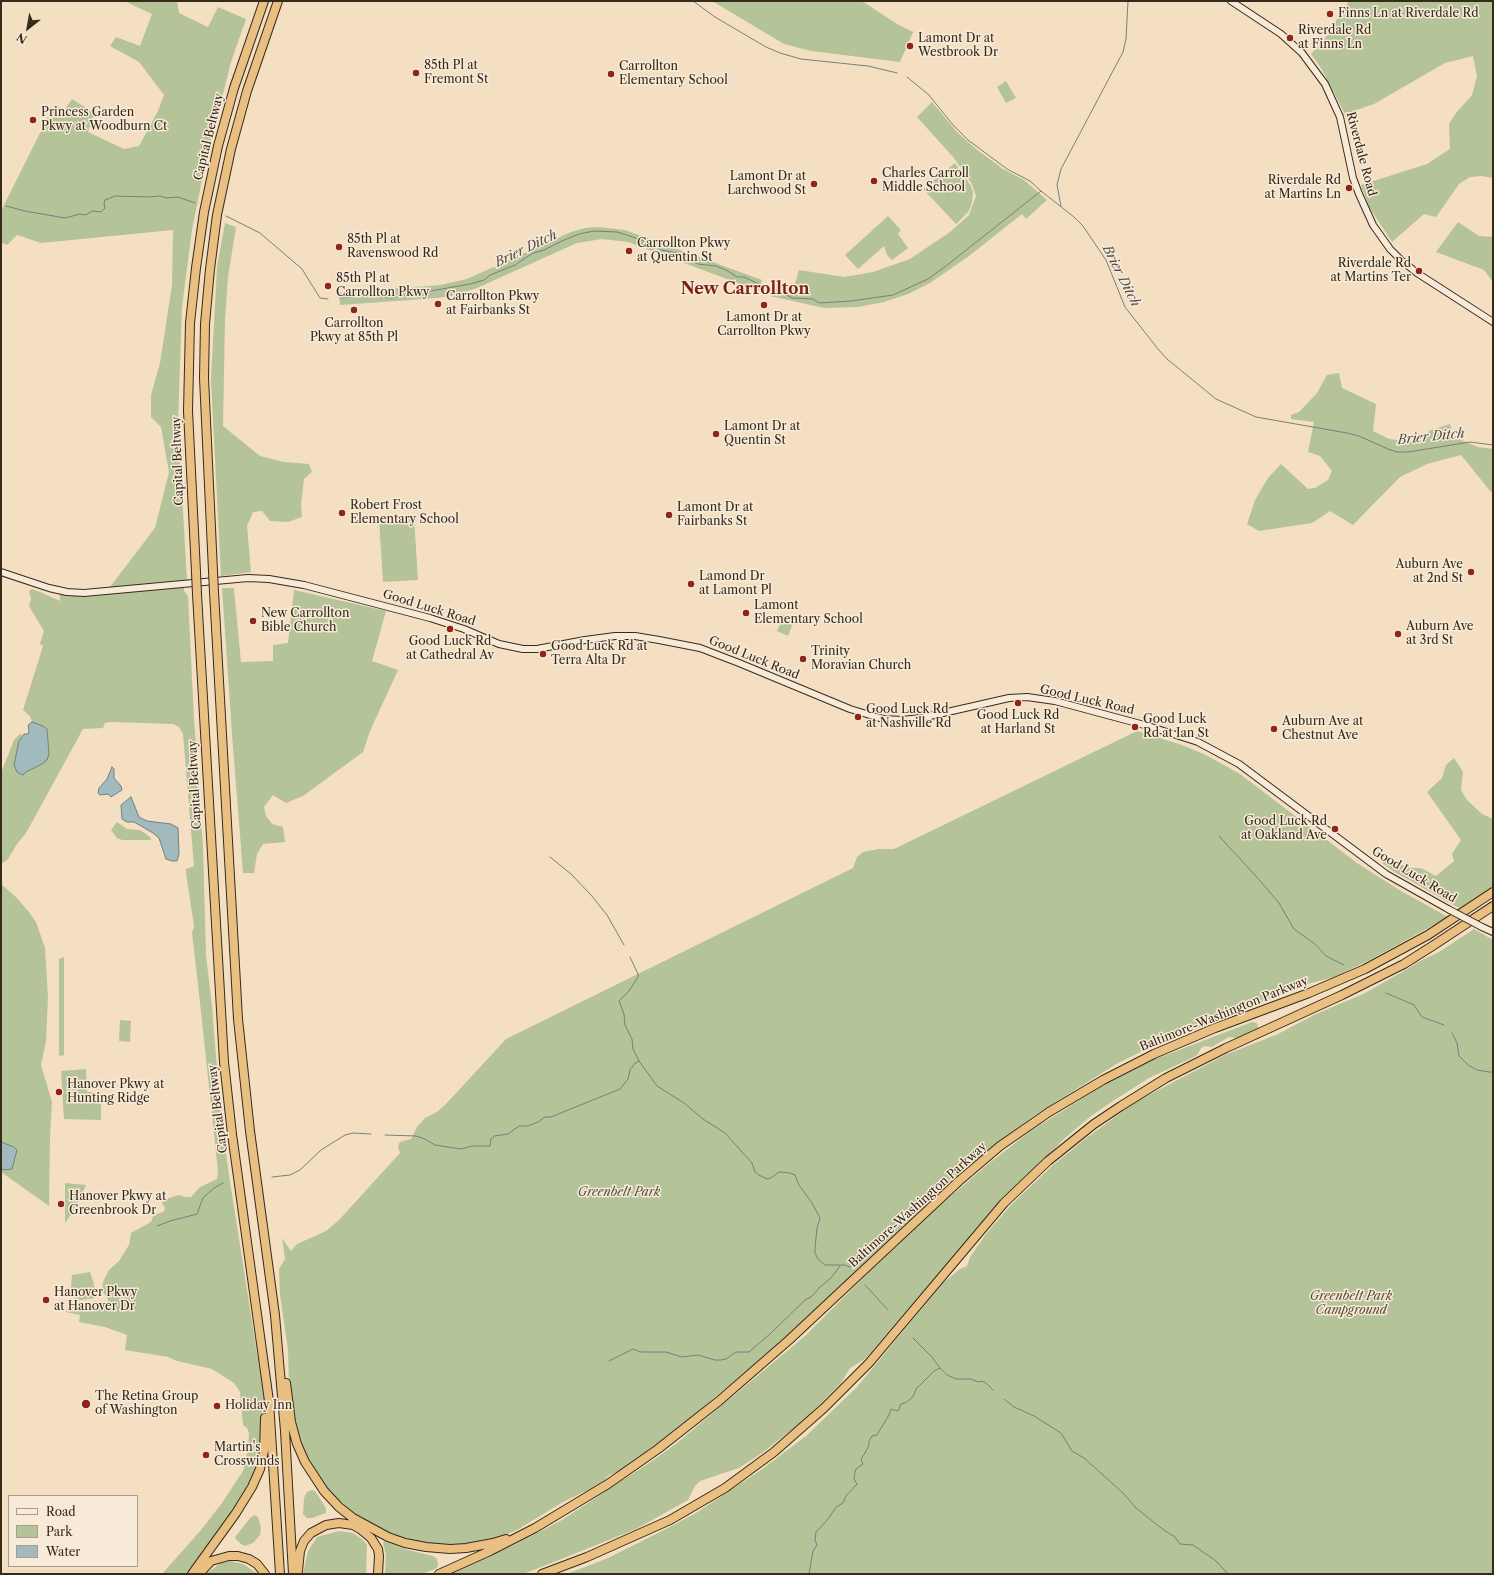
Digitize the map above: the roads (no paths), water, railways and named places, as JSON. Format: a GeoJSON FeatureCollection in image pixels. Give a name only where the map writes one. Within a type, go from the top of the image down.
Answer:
{"type":"FeatureCollection","features":[{"type":"Feature","properties":{"kind":"highway","name":"Capital Beltway"},"geometry":{"type":"LineString","coordinates":[[264,1],[234,88],[220,138],[204,212],[190,323],[188,412],[224,1062],[232,1134],[265,1370],[271,1432],[280,1574]]}},
{"type":"Feature","properties":{"kind":"highway","name":"Capital Beltway"},"geometry":{"type":"LineString","coordinates":[[278,1],[247,91],[231,149],[218,214],[210,269],[205,324],[204,378],[214,592],[240,1033],[249,1124],[275,1315],[284,1424],[293,1574]]}},
{"type":"Feature","properties":{"kind":"highway","name":"Baltimore-Washington Parkway"},"geometry":{"type":"LineString","coordinates":[[439,1574],[535,1528],[608,1484],[636,1465],[719,1401],[804,1326],[959,1181],[1000,1146],[1049,1112],[1103,1080],[1154,1054],[1215,1028],[1309,993],[1365,969],[1428,935],[1493,892]]}},
{"type":"Feature","properties":{"kind":"highway"},"geometry":{"type":"LineString","coordinates":[[546,1574],[670,1520],[725,1488],[774,1452],[824,1408],[869,1362],[1004,1203],[1048,1161],[1094,1124],[1173,1074],[1342,995],[1404,964],[1493,906]]}},
{"type":"Feature","properties":{"kind":"highway"},"geometry":{"type":"LineString","coordinates":[[275,1315],[287,1387],[291,1422],[298,1448],[317,1482],[331,1499],[353,1518],[373,1530],[396,1540],[416,1546],[450,1549],[466,1548],[492,1543],[510,1537],[548,1519]]}},
{"type":"Feature","properties":{"kind":"highway"},"geometry":{"type":"LineString","coordinates":[[193,1574],[243,1504],[256,1478],[266,1442],[265,1370]]}},
{"type":"Feature","properties":{"kind":"highway"},"geometry":{"type":"LineString","coordinates":[[297,1574],[298,1556],[307,1537],[320,1527],[339,1523],[353,1525],[371,1538],[378,1549],[380,1556],[378,1574]]}},
{"type":"Feature","properties":{"kind":"highway"},"geometry":{"type":"LineString","coordinates":[[193,1574],[211,1561],[228,1556],[238,1556],[249,1560],[257,1564],[265,1574]]}},
{"type":"Feature","properties":{"kind":"highway"},"geometry":{"type":"LineString","coordinates":[[542,1574],[560,1569]]}},
{"type":"Feature","properties":{"kind":"main road","name":"Riverdale Road"},"geometry":{"type":"LineString","coordinates":[[1231,1],[1274,28],[1286,38],[1302,53],[1325,84],[1340,117],[1357,190],[1373,225],[1390,249],[1400,260],[1417,273],[1493,322]]}},
{"type":"Feature","properties":{"kind":"main road","name":"Good Luck Road"},"geometry":{"type":"LineString","coordinates":[[1,572],[49,588],[67,592],[84,593],[100,593],[248,578],[284,581],[430,618],[464,629],[499,644],[523,649],[537,649],[615,636],[635,636],[700,648],[850,709],[883,719],[921,718],[1009,698],[1027,697],[1056,701],[1148,726],[1198,742],[1239,764],[1381,870],[1412,890],[1493,932]]}},
{"type":"Feature","properties":{"kind":"water"},"geometry":{"type":"Polygon","coordinates":[[[32,722],[47,729],[49,754],[47,760],[23,775],[17,772],[14,765],[19,741],[24,734],[28,734],[28,725],[32,722]]]}},
{"type":"Feature","properties":{"kind":"water"},"geometry":{"type":"Polygon","coordinates":[[[112,767],[114,769],[114,778],[121,786],[122,790],[111,797],[108,794],[100,795],[98,793],[99,788],[107,779],[112,767]]]}},
{"type":"Feature","properties":{"kind":"water"},"geometry":{"type":"Polygon","coordinates":[[[131,797],[139,817],[147,821],[171,824],[178,828],[179,854],[177,861],[166,859],[159,838],[153,833],[134,822],[127,822],[122,819],[121,805],[131,797]]]}},
{"type":"Feature","properties":{"kind":"water"},"geometry":{"type":"Polygon","coordinates":[[[1,1142],[14,1147],[17,1150],[12,1169],[4,1170],[1,1168],[1,1142]]]}},
{"type":"Feature","properties":{"kind":"waterway"},"geometry":{"type":"LineString","coordinates":[[693,1],[715,17],[766,47],[780,53],[801,59],[868,66],[897,73]]}},
{"type":"Feature","properties":{"kind":"waterway"},"geometry":{"type":"LineString","coordinates":[[1061,206],[1057,185],[1061,169],[1123,52],[1126,39],[1128,1]]}},
{"type":"Feature","properties":{"kind":"waterway"},"geometry":{"type":"LineString","coordinates":[[907,77],[929,95],[953,125],[968,140],[1007,169],[1030,181],[1041,191]]}},
{"type":"Feature","properties":{"kind":"waterway","name":"Brier Ditch"},"geometry":{"type":"LineString","coordinates":[[772,290],[778,290],[792,298],[813,299],[819,303],[851,301],[893,295],[928,279],[1041,191],[1083,226],[1106,260],[1125,307],[1158,349],[1167,359],[1216,399],[1256,417],[1347,433],[1359,436],[1397,452],[1408,452],[1470,442],[1493,445]]}},
{"type":"Feature","properties":{"kind":"waterway","name":"Brier Ditch"},"geometry":{"type":"LineString","coordinates":[[6,206],[65,218],[80,214],[86,215],[92,211],[101,212],[105,208],[105,200],[115,196],[178,197],[195,203]]}},
{"type":"Feature","properties":{"kind":"waterway","name":"Brier Ditch"},"geometry":{"type":"LineString","coordinates":[[226,216],[260,233],[302,269],[320,298],[328,299]]}},
{"type":"Feature","properties":{"kind":"waterway","name":"Brier Ditch"},"geometry":{"type":"LineString","coordinates":[[340,298],[372,295],[391,298],[470,284],[484,280],[490,275],[515,265],[533,253],[544,250],[579,234],[594,231],[617,232],[624,234],[650,243],[662,250],[681,254],[698,264],[716,266],[737,277],[744,277],[761,285]]}},
{"type":"Feature","properties":{"kind":"waterway"},"geometry":{"type":"LineString","coordinates":[[1219,836],[1279,903],[1294,929],[1315,944],[1326,956],[1344,965]]}},
{"type":"Feature","properties":{"kind":"waterway"},"geometry":{"type":"LineString","coordinates":[[550,857],[571,874],[591,895],[607,915],[624,945]]}},
{"type":"Feature","properties":{"kind":"waterway"},"geometry":{"type":"LineString","coordinates":[[630,957],[638,977],[629,991],[619,1001],[624,1014],[625,1025],[632,1039],[633,1049],[639,1061]]}},
{"type":"Feature","properties":{"kind":"waterway"},"geometry":{"type":"LineString","coordinates":[[1386,993],[1414,1005],[1422,1017],[1444,1025]]}},
{"type":"Feature","properties":{"kind":"waterway"},"geometry":{"type":"LineString","coordinates":[[1452,1033],[1457,1043],[1459,1056],[1468,1065],[1477,1070],[1493,1072]]}},
{"type":"Feature","properties":{"kind":"waterway"},"geometry":{"type":"LineString","coordinates":[[385,1135],[416,1136],[435,1145],[461,1149],[472,1146],[490,1146],[491,1139],[494,1136],[508,1134],[519,1126],[528,1126],[545,1117],[551,1117],[620,1089],[628,1079],[630,1070],[635,1063],[639,1061],[657,1086],[684,1103],[703,1119],[725,1133],[752,1163],[755,1172],[759,1175],[767,1179],[779,1172],[795,1175],[799,1185],[812,1203],[820,1218],[817,1228],[815,1248],[815,1253],[818,1259],[825,1265],[845,1265],[850,1267]]}},
{"type":"Feature","properties":{"kind":"waterway"},"geometry":{"type":"LineString","coordinates":[[272,1177],[290,1175],[300,1170],[321,1150],[345,1135],[353,1133],[371,1134]]}},
{"type":"Feature","properties":{"kind":"waterway"},"geometry":{"type":"LineString","coordinates":[[157,1226],[197,1214],[203,1198],[214,1188],[223,1183]]}},
{"type":"Feature","properties":{"kind":"waterway"},"geometry":{"type":"LineString","coordinates":[[609,1361],[633,1349],[641,1352],[666,1352],[682,1357],[698,1355],[715,1360],[726,1359],[736,1352],[749,1352],[805,1300],[811,1297],[831,1278],[840,1266]]}},
{"type":"Feature","properties":{"kind":"waterway"},"geometry":{"type":"LineString","coordinates":[[865,1285],[888,1310]]}},
{"type":"Feature","properties":{"kind":"waterway"},"geometry":{"type":"LineString","coordinates":[[913,1338],[947,1375],[956,1379],[971,1379],[978,1382],[982,1381],[993,1390]]}},
{"type":"Feature","properties":{"kind":"waterway"},"geometry":{"type":"LineString","coordinates":[[809,1574],[813,1551],[817,1545],[815,1540],[816,1532],[828,1519],[836,1507],[843,1503],[846,1496],[857,1484],[854,1479],[855,1472],[856,1469],[863,1464],[861,1459],[872,1436],[877,1435],[891,1409],[898,1411],[901,1404],[913,1397],[916,1389],[934,1371],[940,1368]]}},
{"type":"Feature","properties":{"kind":"waterway"},"geometry":{"type":"LineString","coordinates":[[1004,1399],[1014,1407],[1034,1416],[1061,1433],[1072,1451],[1084,1458],[1102,1474],[1123,1493],[1136,1508],[1175,1537],[1180,1544],[1193,1545],[1216,1561],[1228,1574]]}},
{"type":"Feature","properties":{"kind":"place","name":"Finns Ln at Riverdale Rd"},"geometry":{"type":"Point","coordinates":[1330,14]}},
{"type":"Feature","properties":{"kind":"place","name":"Riverdale Rd at Finns Ln"},"geometry":{"type":"Point","coordinates":[1290,38]}},
{"type":"Feature","properties":{"kind":"place","name":"Lamont Dr at Westbrook Dr"},"geometry":{"type":"Point","coordinates":[910,46]}},
{"type":"Feature","properties":{"kind":"place","name":"85th Pl at Fremont St"},"geometry":{"type":"Point","coordinates":[416,73]}},
{"type":"Feature","properties":{"kind":"place","name":"Carrollton Elementary School"},"geometry":{"type":"Point","coordinates":[611,74]}},
{"type":"Feature","properties":{"kind":"place","name":"Princess Garden Pkwy at Woodburn Ct"},"geometry":{"type":"Point","coordinates":[33,120]}},
{"type":"Feature","properties":{"kind":"place","name":"Charles Carroll Middle School"},"geometry":{"type":"Point","coordinates":[874,181]}},
{"type":"Feature","properties":{"kind":"place","name":"Lamont Dr at Larchwood St"},"geometry":{"type":"Point","coordinates":[814,184]}},
{"type":"Feature","properties":{"kind":"place","name":"Riverdale Rd at Martins Ln"},"geometry":{"type":"Point","coordinates":[1349,188]}},
{"type":"Feature","properties":{"kind":"place","name":"85th Pl at Ravenswood Rd"},"geometry":{"type":"Point","coordinates":[339,247]}},
{"type":"Feature","properties":{"kind":"place","name":"Carrollton Pkwy at Quentin St"},"geometry":{"type":"Point","coordinates":[629,251]}},
{"type":"Feature","properties":{"kind":"place","name":"Riverdale Rd at Martins Ter"},"geometry":{"type":"Point","coordinates":[1419,271]}},
{"type":"Feature","properties":{"kind":"place","name":"85th Pl at Carrollton Pkwy"},"geometry":{"type":"Point","coordinates":[328,286]}},
{"type":"Feature","properties":{"kind":"place","name":"Carrollton Pkwy at Fairbanks St"},"geometry":{"type":"Point","coordinates":[438,304]}},
{"type":"Feature","properties":{"kind":"place","name":"Lamont Dr at Carrollton Pkwy"},"geometry":{"type":"Point","coordinates":[764,305]}},
{"type":"Feature","properties":{"kind":"place","name":"Carrollton Pkwy at 85th Pl"},"geometry":{"type":"Point","coordinates":[354,310]}},
{"type":"Feature","properties":{"kind":"place","name":"Lamont Dr at Quentin St"},"geometry":{"type":"Point","coordinates":[716,434]}},
{"type":"Feature","properties":{"kind":"place","name":"Robert Frost Elementary School"},"geometry":{"type":"Point","coordinates":[342,513]}},
{"type":"Feature","properties":{"kind":"place","name":"Lamont Dr at Fairbanks St"},"geometry":{"type":"Point","coordinates":[669,515]}},
{"type":"Feature","properties":{"kind":"place","name":"Auburn Ave at 2nd St"},"geometry":{"type":"Point","coordinates":[1471,572]}},
{"type":"Feature","properties":{"kind":"place","name":"Lamond Dr at Lamont Pl"},"geometry":{"type":"Point","coordinates":[691,584]}},
{"type":"Feature","properties":{"kind":"place","name":"Lamont Elementary School"},"geometry":{"type":"Point","coordinates":[746,613]}},
{"type":"Feature","properties":{"kind":"place","name":"New Carrollton Bible Church"},"geometry":{"type":"Point","coordinates":[253,621]}},
{"type":"Feature","properties":{"kind":"place","name":"Good Luck Rd at Cathedral Av"},"geometry":{"type":"Point","coordinates":[450,629]}},
{"type":"Feature","properties":{"kind":"place","name":"Auburn Ave at 3rd St"},"geometry":{"type":"Point","coordinates":[1398,634]}},
{"type":"Feature","properties":{"kind":"place","name":"Good Luck Rd at Terra Alta Dr"},"geometry":{"type":"Point","coordinates":[543,654]}},
{"type":"Feature","properties":{"kind":"place","name":"Trinity Moravian Church"},"geometry":{"type":"Point","coordinates":[803,659]}},
{"type":"Feature","properties":{"kind":"place","name":"Good Luck Rd at Harland St"},"geometry":{"type":"Point","coordinates":[1018,703]}},
{"type":"Feature","properties":{"kind":"place","name":"Good Luck Rd at Nashville Rd"},"geometry":{"type":"Point","coordinates":[858,717]}},
{"type":"Feature","properties":{"kind":"place","name":"Good Luck Rd at Ian St"},"geometry":{"type":"Point","coordinates":[1135,727]}},
{"type":"Feature","properties":{"kind":"place","name":"Auburn Ave at Chestnut Ave"},"geometry":{"type":"Point","coordinates":[1274,729]}},
{"type":"Feature","properties":{"kind":"place","name":"Good Luck Rd at Oakland Ave"},"geometry":{"type":"Point","coordinates":[1335,829]}},
{"type":"Feature","properties":{"kind":"place","name":"Hanover Pkwy at Hunting Ridge"},"geometry":{"type":"Point","coordinates":[59,1092]}},
{"type":"Feature","properties":{"kind":"place","name":"Hanover Pkwy at Greenbrook Dr"},"geometry":{"type":"Point","coordinates":[61,1204]}},
{"type":"Feature","properties":{"kind":"place","name":"Hanover Pkwy at Hanover Dr"},"geometry":{"type":"Point","coordinates":[46,1300]}},
{"type":"Feature","properties":{"kind":"place","name":"The Retina Group of Washington"},"geometry":{"type":"Point","coordinates":[86,1404]}},
{"type":"Feature","properties":{"kind":"place","name":"Holiday Inn"},"geometry":{"type":"Point","coordinates":[217,1406]}},
{"type":"Feature","properties":{"kind":"place","name":"Martin's Crosswinds"},"geometry":{"type":"Point","coordinates":[206,1455]}},
{"type":"Feature","properties":{"kind":"district","name":"New Carrollton"},"geometry":{"type":"Point","coordinates":[745,289]}},
{"type":"Feature","properties":{"kind":"park label","name":"Greenbelt Park"},"geometry":{"type":"Point","coordinates":[619,1193]}},
{"type":"Feature","properties":{"kind":"park label","name":"Greenbelt Park Campground"},"geometry":{"type":"Point","coordinates":[1351,1304]}}]}
